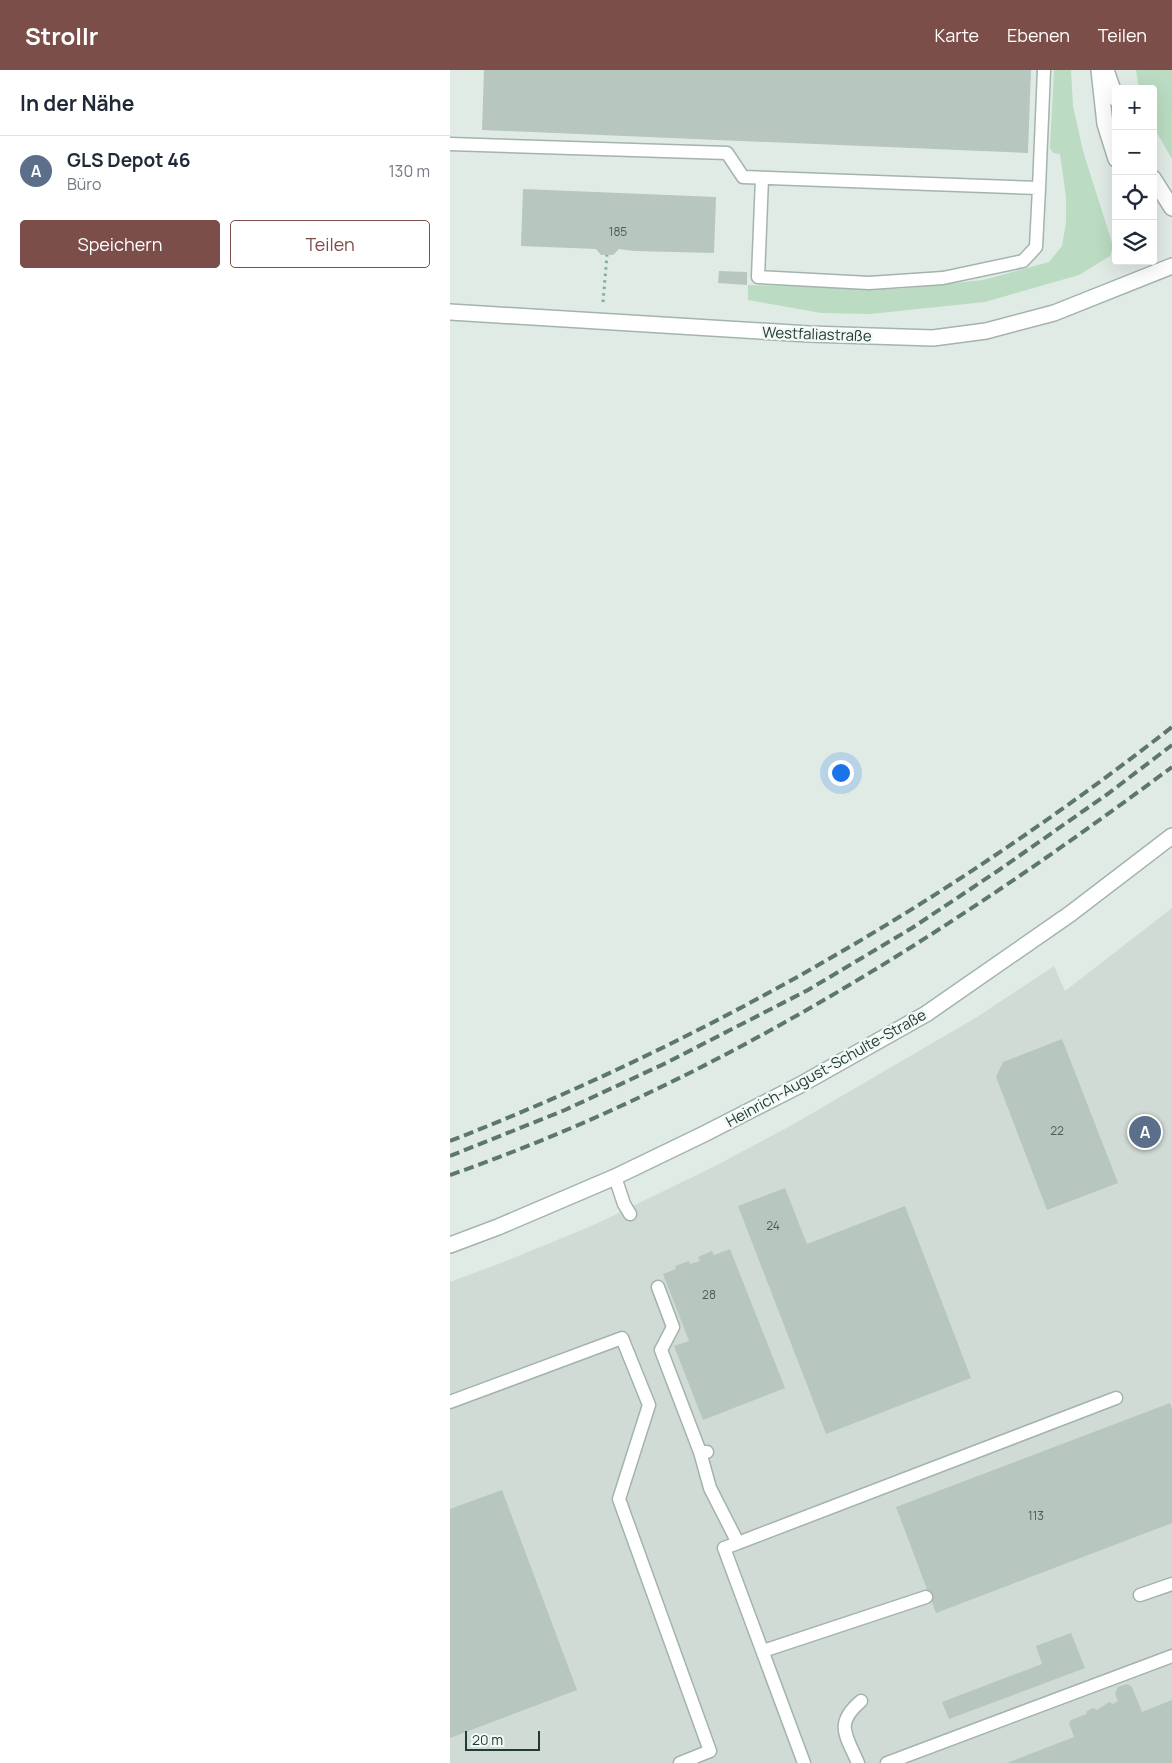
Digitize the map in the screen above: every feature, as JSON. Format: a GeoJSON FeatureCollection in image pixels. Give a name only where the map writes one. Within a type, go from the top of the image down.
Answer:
{"type":"FeatureCollection","features":[{"type":"Feature","properties":{"kind":"street"},"geometry":{"type":"LineString","coordinates":[[1099,70],[1105,124],[1112,146]]}},
{"type":"Feature","properties":{"kind":"street"},"geometry":{"type":"LineString","coordinates":[[1106,70],[1112,87]]}},
{"type":"Feature","properties":{"kind":"street"},"geometry":{"type":"LineString","coordinates":[[1157,184],[1172,208]]}},
{"type":"Feature","properties":{"kind":"street","name":"Westfaliastraße"},"geometry":{"type":"LineString","coordinates":[[450,312],[809,334],[933,338],[986,331],[1054,313],[1153,267],[1172,266]]}},
{"type":"Feature","properties":{"kind":"street","name":"Heinrich-August-Schulte-Straße"},"geometry":{"type":"LineString","coordinates":[[450,1245],[498,1227],[615,1177],[704,1134],[800,1085],[926,1014],[1070,914],[1172,836]]}},
{"type":"Feature","properties":{"kind":"lane"},"geometry":{"type":"LineString","coordinates":[[762,178],[758,277],[869,283],[942,278],[1023,262],[1036,247],[1044,70]]}},
{"type":"Feature","properties":{"kind":"lane"},"geometry":{"type":"LineString","coordinates":[[450,144],[727,153],[744,177],[1039,188]]}},
{"type":"Feature","properties":{"kind":"lane"},"geometry":{"type":"LineString","coordinates":[[615,1177],[624,1204],[630,1214]]}},
{"type":"Feature","properties":{"kind":"lane"},"geometry":{"type":"LineString","coordinates":[[658,1288],[673,1327],[661,1350],[704,1452],[710,1488],[738,1543]]}},
{"type":"Feature","properties":{"kind":"lane"},"geometry":{"type":"LineString","coordinates":[[450,1402],[622,1338],[649,1405],[619,1499],[710,1751],[680,1763]]}},
{"type":"Feature","properties":{"kind":"lane"},"geometry":{"type":"LineString","coordinates":[[804,1763],[724,1548],[1116,1398]]}},
{"type":"Feature","properties":{"kind":"lane"},"geometry":{"type":"LineString","coordinates":[[1140,1595],[1172,1584]]}},
{"type":"Feature","properties":{"kind":"lane"},"geometry":{"type":"LineString","coordinates":[[763,1652],[926,1597]]}},
{"type":"Feature","properties":{"kind":"lane"},"geometry":{"type":"LineString","coordinates":[[887,1763],[1172,1656]]}},
{"type":"Feature","properties":{"kind":"lane"},"geometry":{"type":"LineString","coordinates":[[858,1763],[845,1732],[844,1721],[852,1708],[861,1701]]}},
{"type":"Feature","properties":{"kind":"path"},"geometry":{"type":"LineString","coordinates":[[602,322],[607,255]]}},
{"type":"Feature","properties":{"kind":"shaded area"},"geometry":{"type":"Polygon","coordinates":[[[1172,908],[1172,1763],[450,1763],[450,1282],[596,1224],[713,1167],[792,1125],[977,1017],[1054,966],[1065,991],[1172,908]]]}},
{"type":"Feature","properties":{"kind":"green space"},"geometry":{"type":"Polygon","coordinates":[[[1054,70],[1071,70],[1073,106],[1083,151],[1112,243],[1110,256],[1079,275],[985,302],[870,314],[821,313],[748,300],[748,285],[899,289],[983,280],[1049,262],[1062,246],[1066,222],[1066,197],[1060,154],[1053,153],[1050,148],[1054,70]]]}},
{"type":"Feature","properties":{"kind":"green space"},"geometry":{"type":"Polygon","coordinates":[[[1136,70],[1172,70],[1172,159],[1157,133],[1157,85],[1138,85],[1136,70]]]}},
{"type":"Feature","properties":{"kind":"building"},"geometry":{"type":"Polygon","coordinates":[[[484,70],[1031,70],[1028,153],[482,130],[484,70]]]}},
{"type":"Feature","properties":{"kind":"building"},"geometry":{"type":"Polygon","coordinates":[[[523,189],[716,197],[714,253],[619,249],[613,255],[601,255],[596,249],[521,246],[523,189]]]}},
{"type":"Feature","properties":{"kind":"building"},"geometry":{"type":"Polygon","coordinates":[[[719,271],[747,272],[747,285],[718,283],[719,271]]]}},
{"type":"Feature","properties":{"kind":"building"},"geometry":{"type":"Polygon","coordinates":[[[1062,1039],[1118,1183],[1047,1210],[996,1077],[1003,1062],[1062,1039]]]}},
{"type":"Feature","properties":{"kind":"building"},"geometry":{"type":"Polygon","coordinates":[[[785,1188],[807,1244],[905,1206],[971,1378],[826,1434],[738,1206],[785,1188]]]}},
{"type":"Feature","properties":{"kind":"building"},"geometry":{"type":"Polygon","coordinates":[[[730,1249],[785,1388],[703,1420],[674,1346],[689,1341],[663,1274],[676,1269],[675,1266],[689,1261],[690,1264],[700,1261],[698,1257],[712,1251],[714,1255],[730,1249]]]}},
{"type":"Feature","properties":{"kind":"building"},"geometry":{"type":"Polygon","coordinates":[[[1170,1403],[1172,1409],[1172,1523],[936,1613],[896,1507],[1170,1403]]]}},
{"type":"Feature","properties":{"kind":"building"},"geometry":{"type":"Polygon","coordinates":[[[502,1490],[577,1690],[450,1738],[450,1509],[502,1490]]]}},
{"type":"Feature","properties":{"kind":"building"},"geometry":{"type":"Polygon","coordinates":[[[1071,1633],[1085,1668],[949,1719],[942,1702],[1042,1664],[1036,1646],[1071,1633]]]}},
{"type":"Feature","properties":{"kind":"building"},"geometry":{"type":"Polygon","coordinates":[[[1127,1684],[1132,1687],[1142,1712],[1172,1700],[1172,1763],[1007,1763],[1074,1737],[1069,1723],[1071,1720],[1086,1714],[1087,1711],[1093,1708],[1097,1710],[1109,1702],[1113,1704],[1118,1701],[1115,1694],[1118,1687],[1127,1684]]]}},
{"type":"Feature","properties":{"kind":"railway"},"geometry":{"type":"LineString","coordinates":[[450,1141],[547,1101],[642,1058],[735,1011],[826,961],[915,907],[1003,850],[1088,790],[1172,727]]}},
{"type":"Feature","properties":{"kind":"railway"},"geometry":{"type":"LineString","coordinates":[[450,1156],[565,1110],[666,1063],[808,990],[912,928],[999,870],[1109,793],[1172,745]]}},
{"type":"Feature","properties":{"kind":"railway"},"geometry":{"type":"LineString","coordinates":[[450,1175],[547,1138],[642,1096],[735,1049],[826,999],[915,945],[1002,888],[1172,767]]}},
{"type":"Feature","properties":{"kind":"place","name":"GLS Depot 46"},"geometry":{"type":"Point","coordinates":[1145,1132]}}]}
